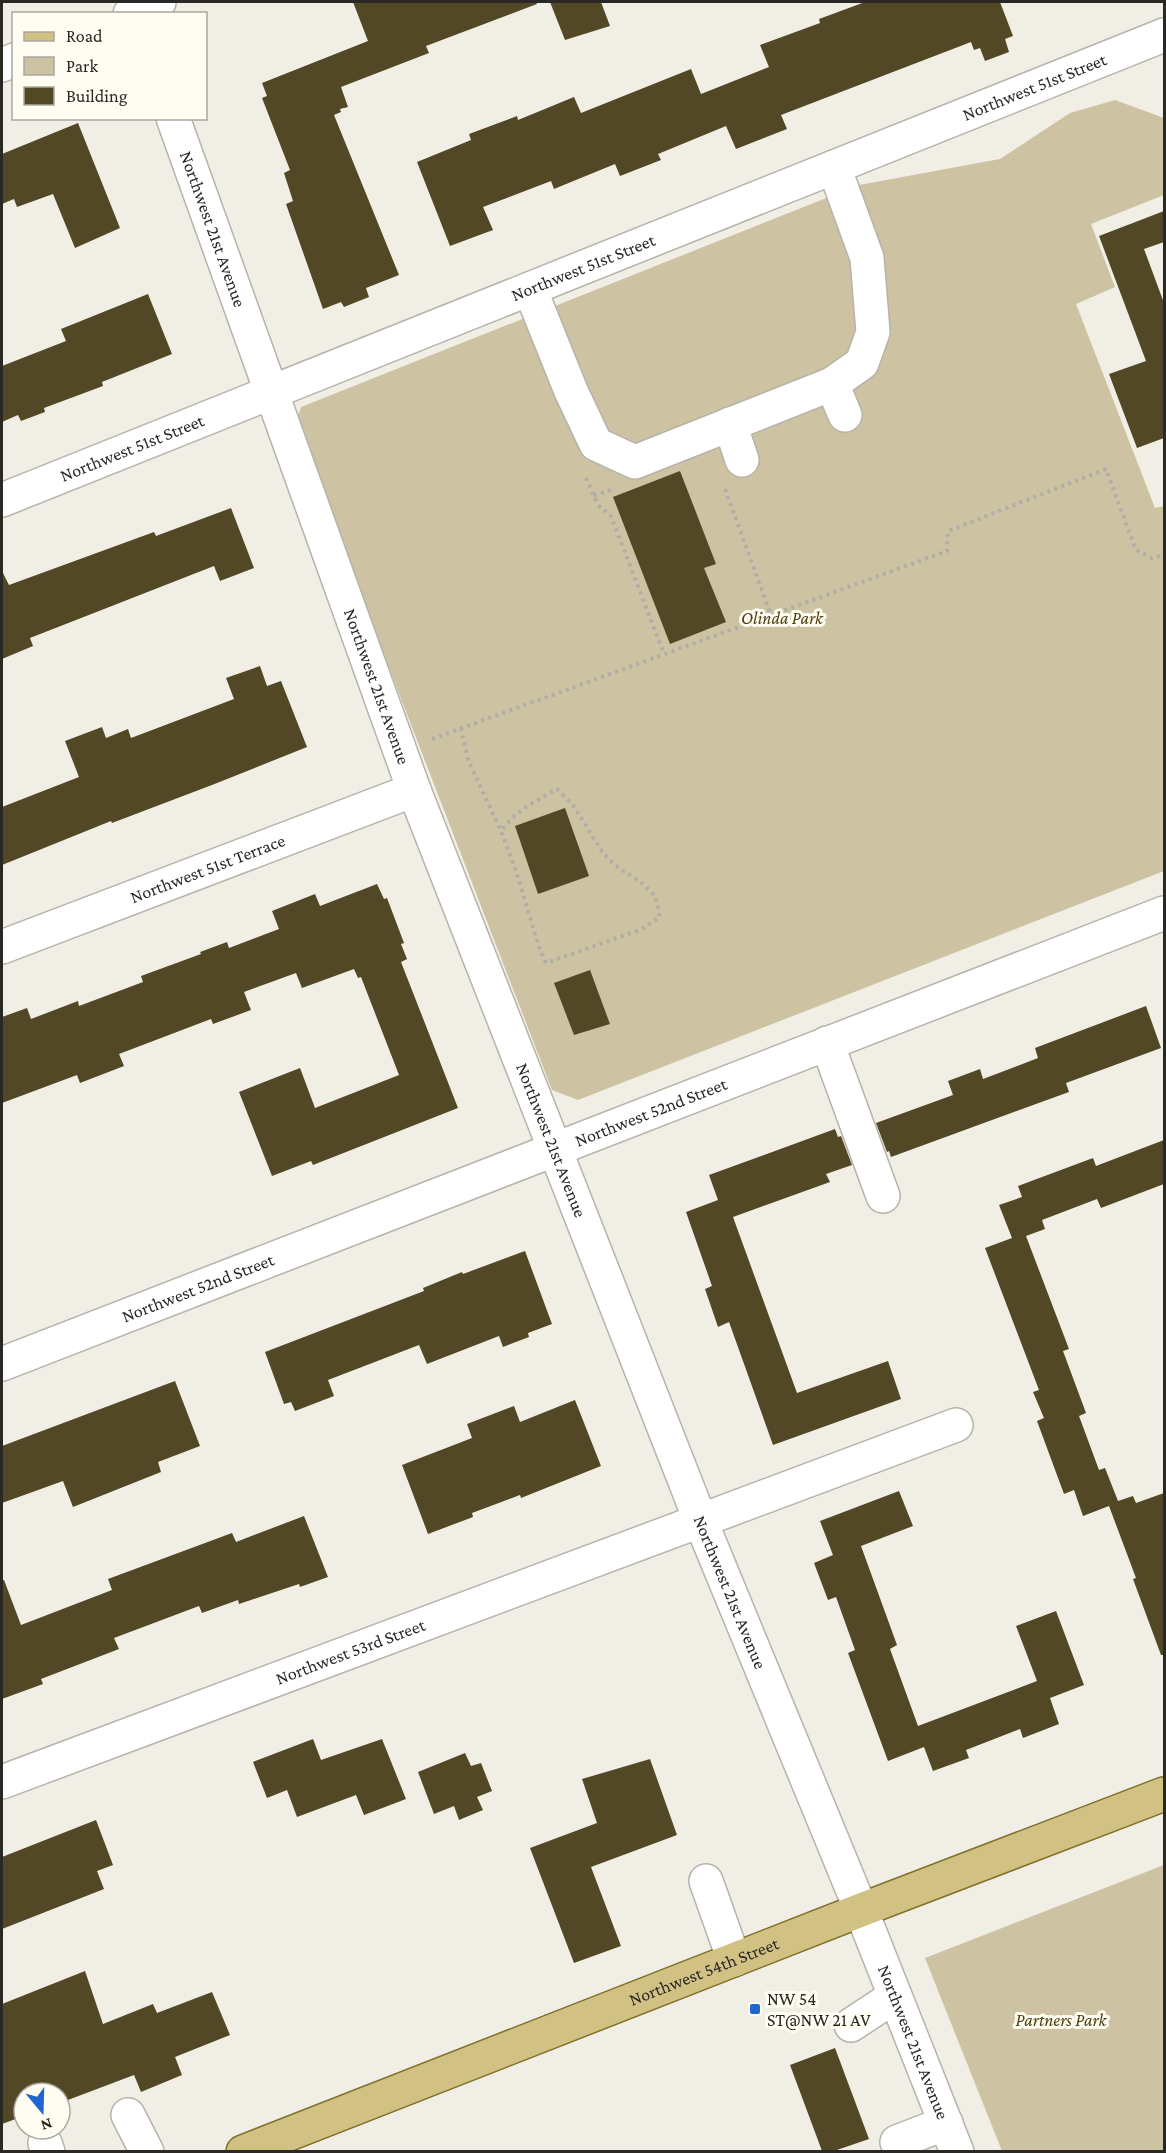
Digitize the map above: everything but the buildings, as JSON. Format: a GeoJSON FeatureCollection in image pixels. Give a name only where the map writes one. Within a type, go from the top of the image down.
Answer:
{"type":"FeatureCollection","features":[{"type":"Feature","properties":{"kind":"main road","name":"Northwest 54th Street"},"geometry":{"type":"LineString","coordinates":[[243,2151],[1164,1794]]}},
{"type":"Feature","properties":{"kind":"street","name":"Northwest 51st Street"},"geometry":{"type":"LineString","coordinates":[[2,500],[1164,35]]}},
{"type":"Feature","properties":{"kind":"street","name":"Northwest 21st Avenue"},"geometry":{"type":"LineString","coordinates":[[174,120],[414,790],[701,1522],[861,1910],[951,2137]]}},
{"type":"Feature","properties":{"kind":"street"},"geometry":{"type":"LineString","coordinates":[[530,289],[571,391],[596,444],[635,462],[832,384],[862,363],[873,332],[867,258],[834,167]]}},
{"type":"Feature","properties":{"kind":"street"},"geometry":{"type":"LineString","coordinates":[[832,384],[845,415]]}},
{"type":"Feature","properties":{"kind":"street"},"geometry":{"type":"LineString","coordinates":[[730,424],[733,472]]}},
{"type":"Feature","properties":{"kind":"street","name":"Northwest 51st Terrace"},"geometry":{"type":"LineString","coordinates":[[2,947],[414,790]]}},
{"type":"Feature","properties":{"kind":"street","name":"Northwest 52nd Street"},"geometry":{"type":"LineString","coordinates":[[2,1364],[1164,913]]}},
{"type":"Feature","properties":{"kind":"street"},"geometry":{"type":"LineString","coordinates":[[827,1043],[882,1196]]}},
{"type":"Feature","properties":{"kind":"street","name":"Northwest 53rd Street"},"geometry":{"type":"LineString","coordinates":[[2,1782],[956,1425]]}},
{"type":"Feature","properties":{"kind":"street"},"geometry":{"type":"LineString","coordinates":[[706,1881],[734,1960]]}},
{"type":"Feature","properties":{"kind":"street"},"geometry":{"type":"LineString","coordinates":[[851,2025],[895,1996]]}},
{"type":"Feature","properties":{"kind":"street"},"geometry":{"type":"LineString","coordinates":[[128,2115],[147,2151]]}},
{"type":"Feature","properties":{"kind":"street"},"geometry":{"type":"LineString","coordinates":[[897,2142],[951,2137]]}},
{"type":"Feature","properties":{"kind":"path"},"geometry":{"type":"LineString","coordinates":[[399,750],[948,551],[948,531],[1106,469],[1136,550],[1152,558],[1164,555]]}},
{"type":"Feature","properties":{"kind":"path"},"geometry":{"type":"LineString","coordinates":[[733,472],[771,615]]}},
{"type":"Feature","properties":{"kind":"path"},"geometry":{"type":"LineString","coordinates":[[585,474],[598,505],[611,516],[663,654]]}},
{"type":"Feature","properties":{"kind":"path"},"geometry":{"type":"LineString","coordinates":[[461,728],[468,760],[501,831],[546,963],[642,929],[660,917],[655,896],[603,854],[573,805],[557,789],[520,810],[509,819],[501,831]]}},
{"type":"Feature","properties":{"kind":"green space","name":"Olinda Park"},"geometry":{"type":"Polygon","coordinates":[[[1115,100],[1164,118],[1164,195],[1091,224],[1115,287],[1076,304],[1155,508],[1164,506],[1164,871],[578,1100],[552,1090],[295,424],[301,407],[859,185],[1000,159],[1070,113],[1115,100]]]}},
{"type":"Feature","properties":{"kind":"green space","name":"Partners Park"},"geometry":{"type":"Polygon","coordinates":[[[1164,1865],[1164,2151],[1002,2151],[925,1958],[1164,1865]]]}},
{"type":"Feature","properties":{"kind":"place","name":"NW 54 ST@NW 21 AV"},"geometry":{"type":"Point","coordinates":[755,2009]}}]}
